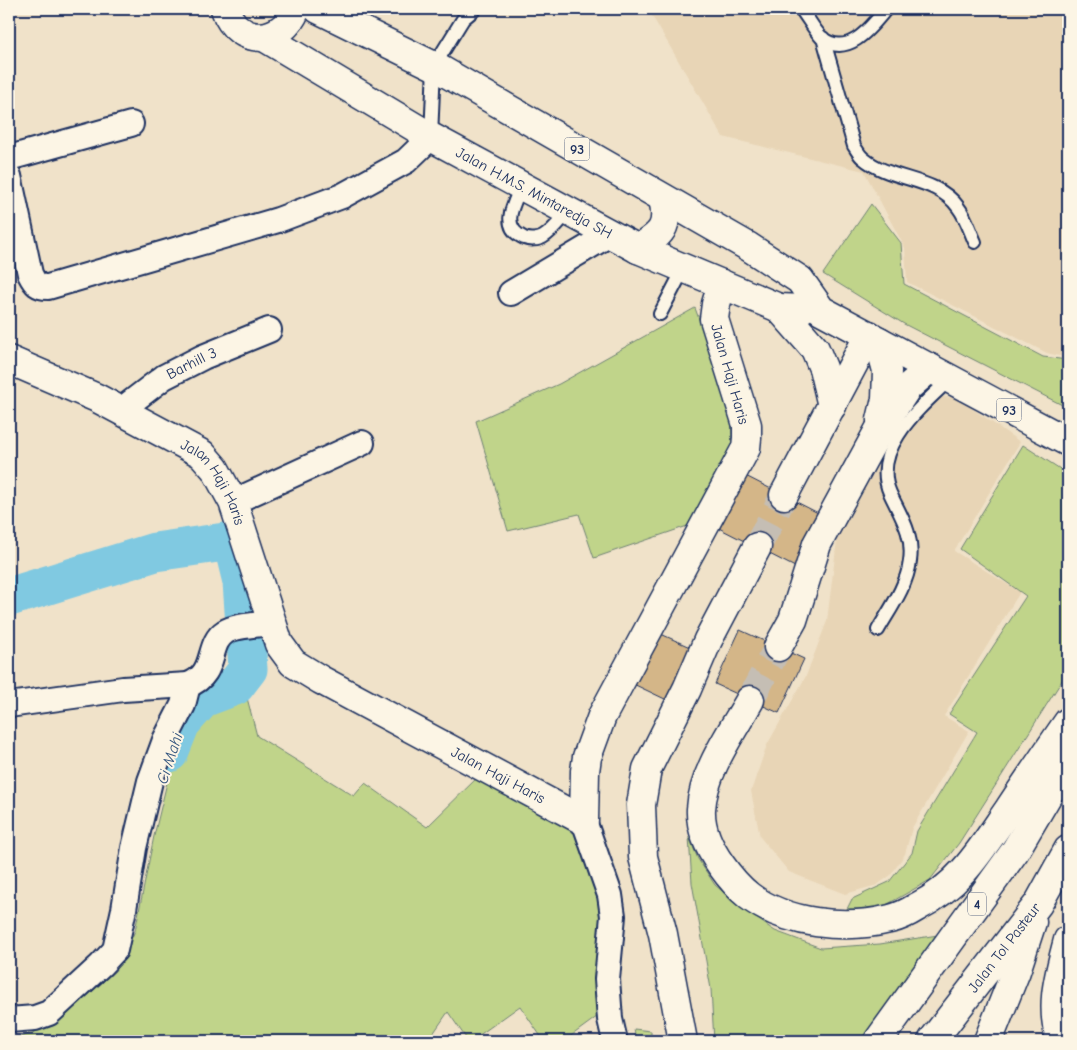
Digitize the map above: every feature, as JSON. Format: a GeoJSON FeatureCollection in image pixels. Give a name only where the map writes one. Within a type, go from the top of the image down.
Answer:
{"type":"FeatureCollection","features":[{"type":"Feature","properties":{"kind":"main road","name":"Jalan H.M.S. Mintaredja SH"},"geometry":{"type":"LineString","coordinates":[[224,9],[230,21],[240,31],[251,36],[264,37],[431,137],[638,249],[779,308],[821,310],[1068,442]]}},
{"type":"Feature","properties":{"kind":"main road"},"geometry":{"type":"LineString","coordinates":[[264,37],[275,34],[284,28],[292,20],[296,9]]}},
{"type":"Feature","properties":{"kind":"main road","name":"Jalan H.M.S. Mintaredja SH"},"geometry":{"type":"LineString","coordinates":[[332,12],[434,66],[749,247],[800,280],[821,310]]}},
{"type":"Feature","properties":{"kind":"main road"},"geometry":{"type":"LineString","coordinates":[[638,249],[661,231],[667,214],[663,199]]}},
{"type":"Feature","properties":{"kind":"main road","name":"Jalan Haji Haris"},"geometry":{"type":"LineString","coordinates":[[9,360],[121,410],[202,454],[215,469],[233,502],[265,624],[293,663],[584,821],[584,772],[587,757],[602,716],[746,448],[747,425],[714,319],[722,284]]}},
{"type":"Feature","properties":{"kind":"main road"},"geometry":{"type":"LineString","coordinates":[[779,308],[815,349],[823,368],[832,406]]}},
{"type":"Feature","properties":{"kind":"main road"},"geometry":{"type":"LineString","coordinates":[[784,495],[832,406],[874,338]]}},
{"type":"Feature","properties":{"kind":"main road"},"geometry":{"type":"LineString","coordinates":[[874,338],[887,371],[886,399],[879,430]]}},
{"type":"Feature","properties":{"kind":"main road"},"geometry":{"type":"LineString","coordinates":[[778,648],[794,620],[817,544],[879,430],[907,388],[940,373]]}},
{"type":"Feature","properties":{"kind":"main road"},"geometry":{"type":"LineString","coordinates":[[683,1041],[663,934],[644,857],[641,806],[647,769],[687,689],[708,640],[757,547]]}},
{"type":"Feature","properties":{"kind":"main road"},"geometry":{"type":"LineString","coordinates":[[750,700],[709,774],[701,811],[705,836],[715,856],[749,896],[795,919],[817,922],[860,924],[892,919],[918,907],[944,890],[971,864],[1068,722]]}},
{"type":"Feature","properties":{"kind":"main road","name":"4"},"geometry":{"type":"LineString","coordinates":[[878,1041],[1015,851],[1068,760]]}},
{"type":"Feature","properties":{"kind":"main road","name":"Jalan Tol Pasteur"},"geometry":{"type":"LineString","coordinates":[[932,1041],[1038,904],[1068,850]]}},
{"type":"Feature","properties":{"kind":"main road"},"geometry":{"type":"LineString","coordinates":[[988,1041],[1016,971],[1038,904]]}},
{"type":"Feature","properties":{"kind":"main road"},"geometry":{"type":"LineString","coordinates":[[1061,1041],[1057,1029],[1054,1005],[1068,940]]}},
{"type":"Feature","properties":{"kind":"street"},"geometry":{"type":"LineString","coordinates":[[9,158],[131,124]]}},
{"type":"Feature","properties":{"kind":"street"},"geometry":{"type":"LineString","coordinates":[[9,176],[30,274],[34,283],[48,288],[278,220],[342,196],[406,161],[431,137]]}},
{"type":"Feature","properties":{"kind":"street"},"geometry":{"type":"LineString","coordinates":[[511,293],[610,234]]}},
{"type":"Feature","properties":{"kind":"street","name":"Barhill 3"},"geometry":{"type":"LineString","coordinates":[[121,410],[164,377],[203,357],[269,330]]}},
{"type":"Feature","properties":{"kind":"street"},"geometry":{"type":"LineString","coordinates":[[233,502],[362,443]]}},
{"type":"Feature","properties":{"kind":"street"},"geometry":{"type":"LineString","coordinates":[[9,705],[123,688],[188,685],[198,681],[206,673],[219,638],[224,633],[232,629],[265,624]]}},
{"type":"Feature","properties":{"kind":"street"},"geometry":{"type":"LineString","coordinates":[[9,1020],[35,1018],[48,1013],[115,950],[134,848],[150,781],[165,740],[183,705],[188,685]]}},
{"type":"Feature","properties":{"kind":"street"},"geometry":{"type":"LineString","coordinates":[[584,821],[610,894],[613,916],[607,979],[610,1019],[615,1041]]}},
{"type":"Feature","properties":{"kind":"lane"},"geometry":{"type":"LineString","coordinates":[[431,137],[434,66],[463,19],[475,9]]}},
{"type":"Feature","properties":{"kind":"lane"},"geometry":{"type":"LineString","coordinates":[[801,9],[823,38],[854,146],[862,157],[871,164],[935,187],[958,207],[976,242]]}},
{"type":"Feature","properties":{"kind":"lane"},"geometry":{"type":"LineString","coordinates":[[823,38],[834,44],[850,43],[869,30],[886,9]]}},
{"type":"Feature","properties":{"kind":"lane"},"geometry":{"type":"LineString","coordinates":[[521,187],[511,208],[509,223],[516,233],[526,240],[541,239],[553,230],[568,212]]}},
{"type":"Feature","properties":{"kind":"lane"},"geometry":{"type":"LineString","coordinates":[[660,314],[684,268]]}},
{"type":"Feature","properties":{"kind":"lane"},"geometry":{"type":"LineString","coordinates":[[878,630],[902,587],[910,561],[910,542],[907,526],[889,492],[884,472],[890,449],[903,428],[918,410],[940,373]]}},
{"type":"Feature","properties":{"kind":"shaded area"},"geometry":{"type":"Polygon","coordinates":[[[648,9],[1068,9],[1068,358],[1047,353],[907,282],[905,248],[864,171],[723,137],[648,9]]]}},
{"type":"Feature","properties":{"kind":"shaded area"},"geometry":{"type":"Polygon","coordinates":[[[916,395],[957,398],[1020,442],[954,551],[1020,592],[944,716],[969,731],[912,828],[905,854],[891,875],[877,885],[845,894],[789,872],[760,837],[751,791],[767,745],[806,676],[827,621],[839,524],[916,395]]]}},
{"type":"Feature","properties":{"kind":"green space"},"geometry":{"type":"Polygon","coordinates":[[[871,204],[901,243],[904,284],[1043,357],[1068,360],[1068,408],[904,324],[823,274],[871,204]]]}},
{"type":"Feature","properties":{"kind":"green space"},"geometry":{"type":"Polygon","coordinates":[[[695,308],[731,408],[732,445],[699,522],[594,558],[579,514],[508,531],[476,421],[559,384],[695,308]]]}},
{"type":"Feature","properties":{"kind":"green space"},"geometry":{"type":"Polygon","coordinates":[[[1023,445],[1068,474],[1068,671],[959,843],[930,880],[879,909],[847,909],[852,899],[889,882],[912,853],[917,831],[977,732],[949,714],[1026,596],[960,549],[1023,445]]]}},
{"type":"Feature","properties":{"kind":"green space"},"geometry":{"type":"Polygon","coordinates":[[[246,694],[257,736],[354,796],[365,783],[427,827],[481,774],[577,823],[600,875],[605,1011],[564,1041],[544,1041],[520,1006],[471,1041],[468,1041],[448,1012],[428,1041],[9,1041],[55,1025],[115,971],[135,931],[154,836],[172,762],[202,712],[218,698],[246,694]]]}},
{"type":"Feature","properties":{"kind":"green space"},"geometry":{"type":"Polygon","coordinates":[[[689,837],[698,859],[715,885],[750,914],[775,931],[821,948],[880,944],[938,935],[860,1041],[714,1041],[711,989],[692,883],[689,837]]]}},
{"type":"Feature","properties":{"kind":"green space"},"geometry":{"type":"Polygon","coordinates":[[[634,1029],[651,1031],[651,1041],[636,1041],[634,1029]]]}},
{"type":"Feature","properties":{"kind":"building"},"geometry":{"type":"Polygon","coordinates":[[[732,469],[822,515],[795,567],[705,521],[732,469]]]}},
{"type":"Feature","properties":{"kind":"building"},"geometry":{"type":"Polygon","coordinates":[[[652,630],[692,648],[667,700],[627,681],[652,630]]]}},
{"type":"Feature","properties":{"kind":"building"},"geometry":{"type":"Polygon","coordinates":[[[740,630],[804,659],[779,713],[715,684],[740,630]]]}},
{"type":"Feature","properties":{"kind":"waterway","name":"Ci Mahi"},"geometry":{"type":"LineString","coordinates":[[9,597],[155,552],[232,541],[242,582],[248,669],[235,686],[203,698],[181,723],[169,753]]}},
{"type":"Feature","properties":{"kind":"tunnel"},"geometry":{"type":"LineString","coordinates":[[757,547],[784,495]]}},
{"type":"Feature","properties":{"kind":"tunnel"},"geometry":{"type":"LineString","coordinates":[[750,700],[778,647]]}}]}
